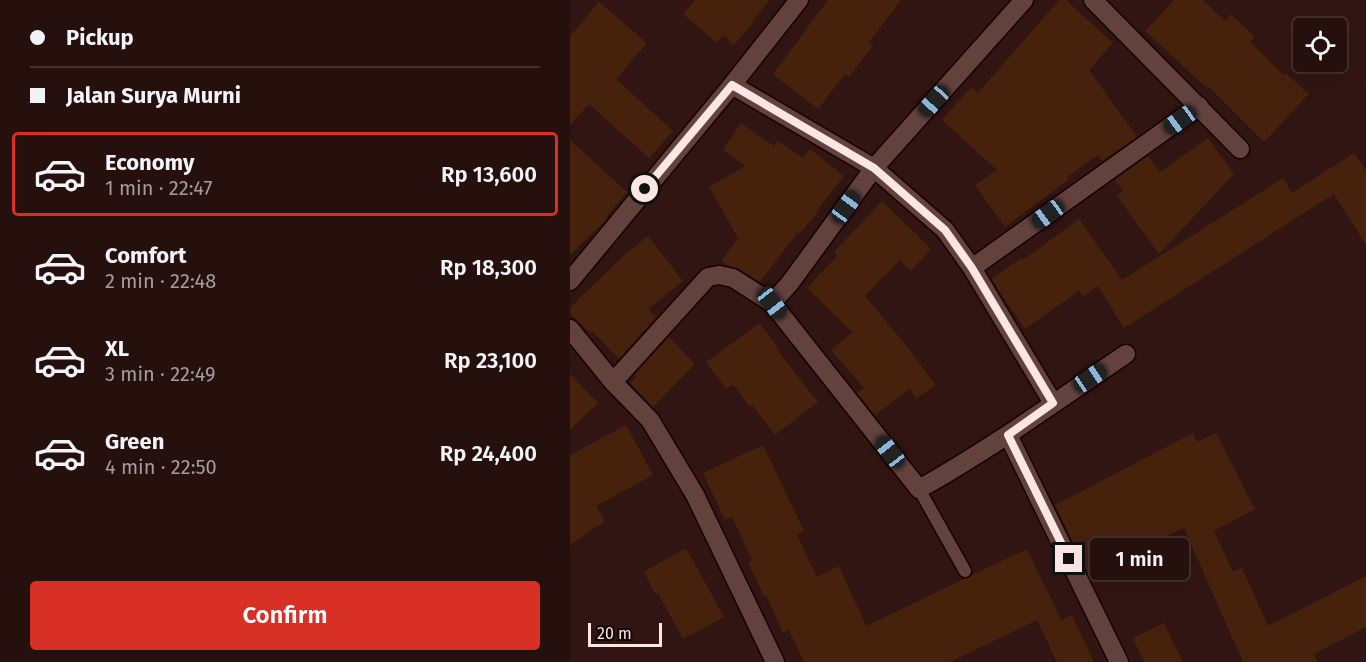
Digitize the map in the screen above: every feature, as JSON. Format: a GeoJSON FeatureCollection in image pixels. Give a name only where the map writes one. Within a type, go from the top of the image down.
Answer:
{"type":"FeatureCollection","features":[{"type":"Feature","properties":{"kind":"street"},"geometry":{"type":"LineString","coordinates":[[571,276],[732,85],[799,0]]}},
{"type":"Feature","properties":{"kind":"street"},"geometry":{"type":"LineString","coordinates":[[772,303],[790,283],[874,168],[1024,0]]}},
{"type":"Feature","properties":{"kind":"street"},"geometry":{"type":"LineString","coordinates":[[1093,0],[1240,149]]}},
{"type":"Feature","properties":{"kind":"street"},"geometry":{"type":"LineString","coordinates":[[732,85],[874,168],[945,230],[972,268],[1053,403]]}},
{"type":"Feature","properties":{"kind":"street"},"geometry":{"type":"LineString","coordinates":[[972,268],[1198,106]]}},
{"type":"Feature","properties":{"kind":"street"},"geometry":{"type":"LineString","coordinates":[[613,382],[708,277],[719,275],[733,278],[772,303],[919,489],[1008,435],[1126,354]]}},
{"type":"Feature","properties":{"kind":"street"},"geometry":{"type":"LineString","coordinates":[[570,329],[613,382],[650,420],[695,495],[775,662]]}},
{"type":"Feature","properties":{"kind":"street"},"geometry":{"type":"LineString","coordinates":[[1008,435],[1119,662]]}},
{"type":"Feature","properties":{"kind":"lane"},"geometry":{"type":"LineString","coordinates":[[919,489],[965,571]]}},
{"type":"Feature","properties":{"kind":"building"},"geometry":{"type":"Polygon","coordinates":[[[695,0],[770,0],[734,45],[723,35],[717,43],[683,14],[695,0]]]}},
{"type":"Feature","properties":{"kind":"building"},"geometry":{"type":"Polygon","coordinates":[[[828,0],[901,0],[869,42],[873,45],[849,77],[845,74],[818,109],[773,74],[828,0]]]}},
{"type":"Feature","properties":{"kind":"building"},"geometry":{"type":"Polygon","coordinates":[[[1059,0],[1066,0],[1113,43],[1089,70],[1137,137],[1102,161],[1098,155],[1005,227],[975,185],[997,170],[942,120],[971,87],[978,93],[1059,0]]]}},
{"type":"Feature","properties":{"kind":"building"},"geometry":{"type":"Polygon","coordinates":[[[1174,0],[1203,0],[1225,21],[1231,14],[1255,37],[1250,42],[1284,75],[1286,73],[1309,94],[1264,142],[1208,86],[1207,88],[1145,31],[1174,0]]]}},
{"type":"Feature","properties":{"kind":"building"},"geometry":{"type":"Polygon","coordinates":[[[599,2],[647,43],[616,79],[673,131],[649,158],[589,104],[570,125],[570,36],[599,2]]]}},
{"type":"Feature","properties":{"kind":"building"},"geometry":{"type":"Polygon","coordinates":[[[741,123],[774,146],[778,141],[803,158],[810,149],[844,176],[760,282],[721,261],[738,238],[709,187],[745,166],[723,150],[741,123]]]}},
{"type":"Feature","properties":{"kind":"building"},"geometry":{"type":"Polygon","coordinates":[[[1208,138],[1234,174],[1159,254],[1117,196],[1123,191],[1115,180],[1148,156],[1160,172],[1208,138]]]}},
{"type":"Feature","properties":{"kind":"building"},"geometry":{"type":"Polygon","coordinates":[[[570,140],[627,192],[606,217],[607,219],[570,255],[570,140]]]}},
{"type":"Feature","properties":{"kind":"building"},"geometry":{"type":"Polygon","coordinates":[[[1354,153],[1366,171],[1366,245],[1334,194],[1124,328],[1098,286],[1083,297],[1079,291],[1025,329],[992,279],[1021,258],[1023,260],[1079,219],[1122,280],[1283,178],[1292,193],[1354,153]]]}},
{"type":"Feature","properties":{"kind":"building"},"geometry":{"type":"Polygon","coordinates":[[[882,201],[931,249],[911,271],[900,260],[865,296],[906,345],[935,385],[916,399],[910,389],[875,415],[857,393],[864,388],[831,350],[852,332],[807,288],[838,255],[834,252],[882,201]]]}},
{"type":"Feature","properties":{"kind":"building"},"geometry":{"type":"Polygon","coordinates":[[[648,236],[683,281],[648,309],[656,317],[619,359],[592,331],[590,333],[570,313],[570,308],[623,256],[648,236]]]}},
{"type":"Feature","properties":{"kind":"building"},"geometry":{"type":"Polygon","coordinates":[[[760,323],[778,351],[818,402],[775,435],[733,384],[726,389],[706,362],[760,323]]]}},
{"type":"Feature","properties":{"kind":"building"},"geometry":{"type":"Polygon","coordinates":[[[669,337],[695,364],[653,407],[630,383],[636,377],[634,375],[669,337]]]}},
{"type":"Feature","properties":{"kind":"building"},"geometry":{"type":"Polygon","coordinates":[[[570,374],[598,403],[570,430],[570,374]]]}},
{"type":"Feature","properties":{"kind":"building"},"geometry":{"type":"Polygon","coordinates":[[[626,425],[653,475],[596,506],[605,521],[570,545],[570,455],[626,425]]]}},
{"type":"Feature","properties":{"kind":"building"},"geometry":{"type":"Polygon","coordinates":[[[1193,433],[1197,442],[1216,433],[1255,509],[1214,531],[1233,572],[1242,568],[1268,626],[1366,576],[1366,627],[1314,654],[1318,662],[1243,662],[1184,528],[1088,573],[1055,505],[1193,433]]]}},
{"type":"Feature","properties":{"kind":"building"},"geometry":{"type":"Polygon","coordinates":[[[763,445],[804,531],[797,535],[817,577],[839,566],[866,626],[1027,549],[1061,620],[1072,615],[1094,662],[1057,662],[1037,620],[950,662],[804,662],[789,630],[783,633],[748,562],[752,560],[732,517],[725,520],[703,473],[763,445]]]}},
{"type":"Feature","properties":{"kind":"building"},"geometry":{"type":"Polygon","coordinates":[[[686,548],[724,617],[683,639],[644,572],[686,548]]]}},
{"type":"Feature","properties":{"kind":"building"},"geometry":{"type":"Polygon","coordinates":[[[1164,623],[1183,662],[1144,662],[1133,638],[1164,623]]]}},
{"type":"Feature","properties":{"kind":"route"},"geometry":{"type":"LineString","coordinates":[[645,189],[732,85],[874,168],[945,230],[972,268],[1053,403],[1008,435],[1069,559]]}}]}
